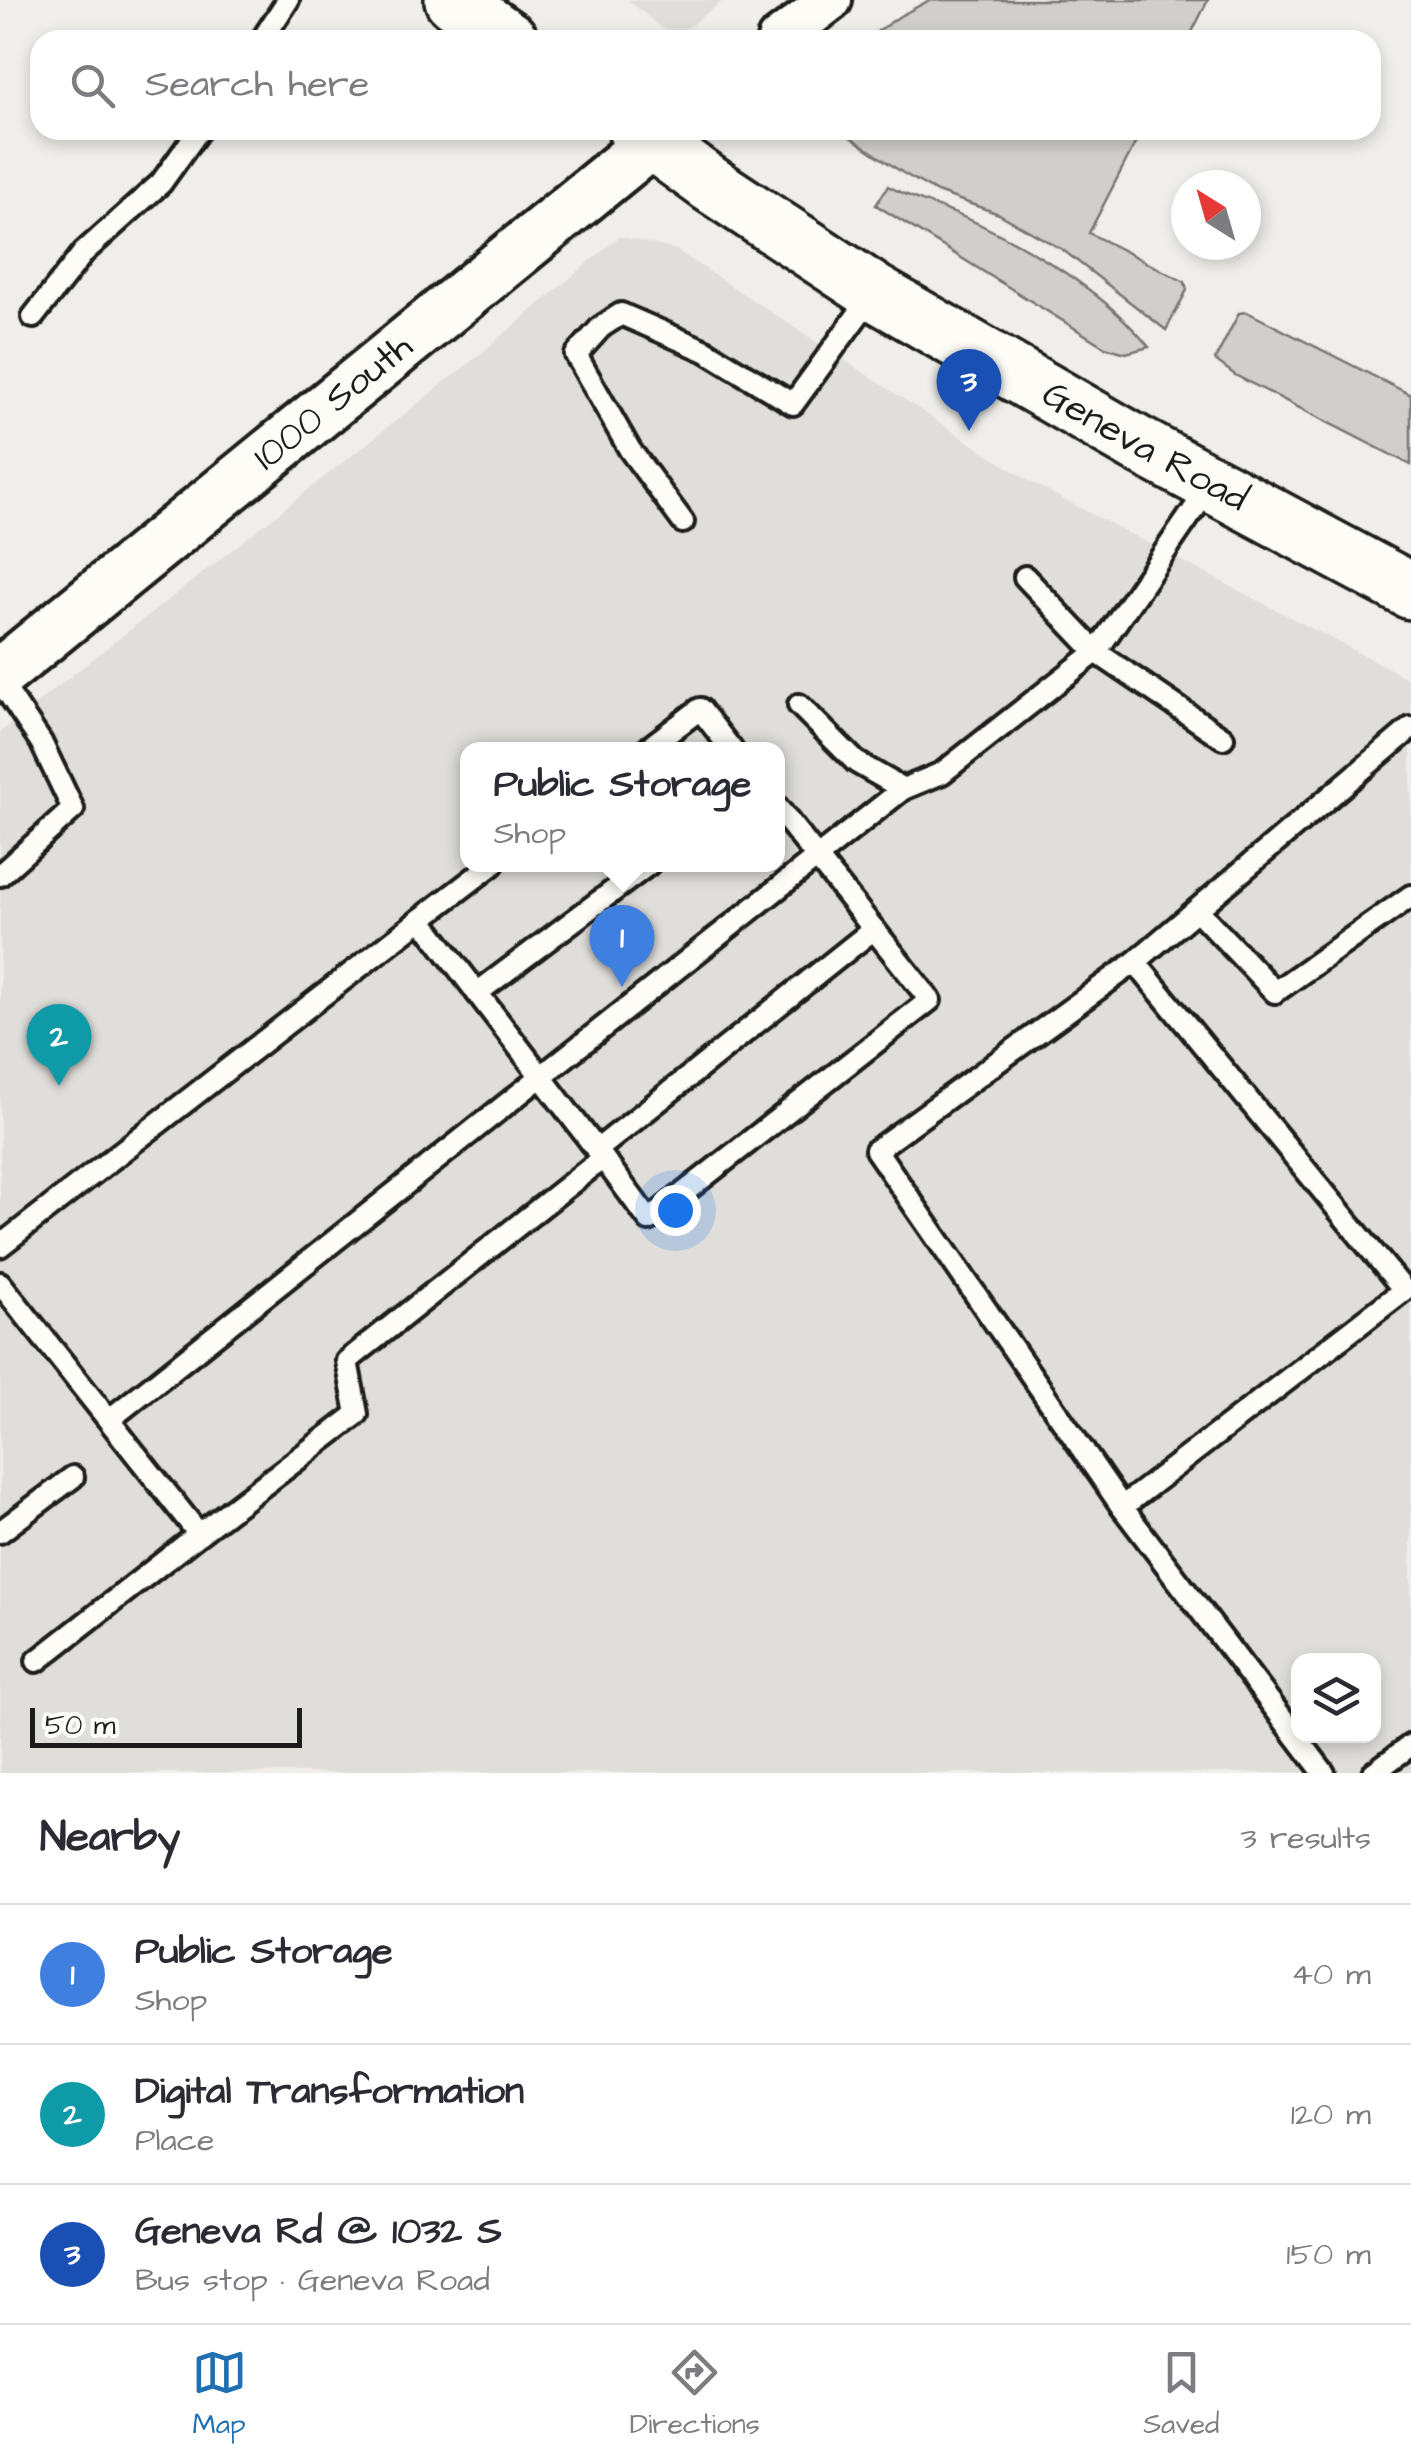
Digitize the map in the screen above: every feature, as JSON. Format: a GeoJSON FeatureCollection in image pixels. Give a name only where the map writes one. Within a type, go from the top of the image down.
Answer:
{"type":"FeatureCollection","features":[{"type":"Feature","properties":{"kind":"main road"},"geometry":{"type":"LineString","coordinates":[[453,0],[496,30]]}},
{"type":"Feature","properties":{"kind":"main road","name":"Geneva Road"},"geometry":{"type":"LineString","coordinates":[[659,140],[727,195],[874,292],[1211,484],[1411,591]]}},
{"type":"Feature","properties":{"kind":"street"},"geometry":{"type":"LineString","coordinates":[[791,30],[831,0]]}},
{"type":"Feature","properties":{"kind":"street","name":"1000 South"},"geometry":{"type":"LineString","coordinates":[[0,678],[645,140]]}},
{"type":"Feature","properties":{"kind":"lane"},"geometry":{"type":"LineString","coordinates":[[268,30],[288,0]]}},
{"type":"Feature","properties":{"kind":"lane"},"geometry":{"type":"LineString","coordinates":[[32,317],[84,252],[161,183],[192,140]]}},
{"type":"Feature","properties":{"kind":"lane"},"geometry":{"type":"LineString","coordinates":[[684,522],[630,450],[576,355],[602,327],[621,314],[706,351],[793,404],[874,292]]}},
{"type":"Feature","properties":{"kind":"lane"},"geometry":{"type":"LineString","coordinates":[[110,1419],[904,789],[942,773],[1096,652],[1211,484]]}},
{"type":"Feature","properties":{"kind":"lane"},"geometry":{"type":"LineString","coordinates":[[1024,577],[1096,652],[1223,738]]}},
{"type":"Feature","properties":{"kind":"lane"},"geometry":{"type":"LineString","coordinates":[[0,678],[41,742],[74,809],[0,876]]}},
{"type":"Feature","properties":{"kind":"lane"},"geometry":{"type":"LineString","coordinates":[[799,704],[856,762],[904,789]]}},
{"type":"Feature","properties":{"kind":"lane"},"geometry":{"type":"LineString","coordinates":[[657,742],[700,709],[726,742]]}},
{"type":"Feature","properties":{"kind":"lane"},"geometry":{"type":"LineString","coordinates":[[1324,1773],[1122,1507],[876,1150],[1135,962],[1411,728]]}},
{"type":"Feature","properties":{"kind":"lane"},"geometry":{"type":"LineString","coordinates":[[420,919],[650,1220],[930,1000],[785,817]]}},
{"type":"Feature","properties":{"kind":"lane"},"geometry":{"type":"LineString","coordinates":[[0,1246],[482,872]]}},
{"type":"Feature","properties":{"kind":"lane"},"geometry":{"type":"LineString","coordinates":[[477,993],[638,872]]}},
{"type":"Feature","properties":{"kind":"lane"},"geometry":{"type":"LineString","coordinates":[[1197,910],[1275,992],[1411,896]]}},
{"type":"Feature","properties":{"kind":"lane"},"geometry":{"type":"LineString","coordinates":[[37,1662],[358,1414],[347,1361],[874,929]]}},
{"type":"Feature","properties":{"kind":"lane"},"geometry":{"type":"LineString","coordinates":[[1122,1507],[1408,1287],[1135,962]]}},
{"type":"Feature","properties":{"kind":"lane"},"geometry":{"type":"LineString","coordinates":[[0,1283],[198,1534]]}},
{"type":"Feature","properties":{"kind":"lane"},"geometry":{"type":"LineString","coordinates":[[0,1532],[73,1478]]}},
{"type":"Feature","properties":{"kind":"lane"},"geometry":{"type":"LineString","coordinates":[[1373,1773],[1411,1745]]}},
{"type":"Feature","properties":{"kind":"shaded area"},"geometry":{"type":"Polygon","coordinates":[[[628,0],[724,0],[687,28],[673,30],[661,28],[628,0]]]}},
{"type":"Feature","properties":{"kind":"shaded area"},"geometry":{"type":"Polygon","coordinates":[[[930,0],[1208,0],[1193,30],[880,30],[930,0]]]}},
{"type":"Feature","properties":{"kind":"shaded area"},"geometry":{"type":"Polygon","coordinates":[[[855,140],[1137,140],[1089,233],[1185,282],[1187,290],[1166,330],[1063,250],[999,214],[937,192],[855,140]]]}},
{"type":"Feature","properties":{"kind":"shaded area"},"geometry":{"type":"Polygon","coordinates":[[[888,186],[1027,249],[1093,293],[1149,347],[1126,353],[1105,347],[876,205],[888,186]]]}},
{"type":"Feature","properties":{"kind":"shaded area"},"geometry":{"type":"Polygon","coordinates":[[[620,236],[676,250],[1032,483],[1411,680],[1411,1773],[0,1773],[0,732],[472,361],[620,236]]]}},
{"type":"Feature","properties":{"kind":"shaded area"},"geometry":{"type":"Polygon","coordinates":[[[1247,312],[1411,395],[1411,465],[1235,375],[1215,360],[1239,313],[1247,312]]]}},
{"type":"Feature","properties":{"kind":"place","name":"Geneva Rd @ 1032 S"},"geometry":{"type":"Point","coordinates":[969,431]}},
{"type":"Feature","properties":{"kind":"place","name":"Public Storage"},"geometry":{"type":"Point","coordinates":[622,987]}},
{"type":"Feature","properties":{"kind":"place","name":"Digital Transformation"},"geometry":{"type":"Point","coordinates":[59,1086]}}]}
